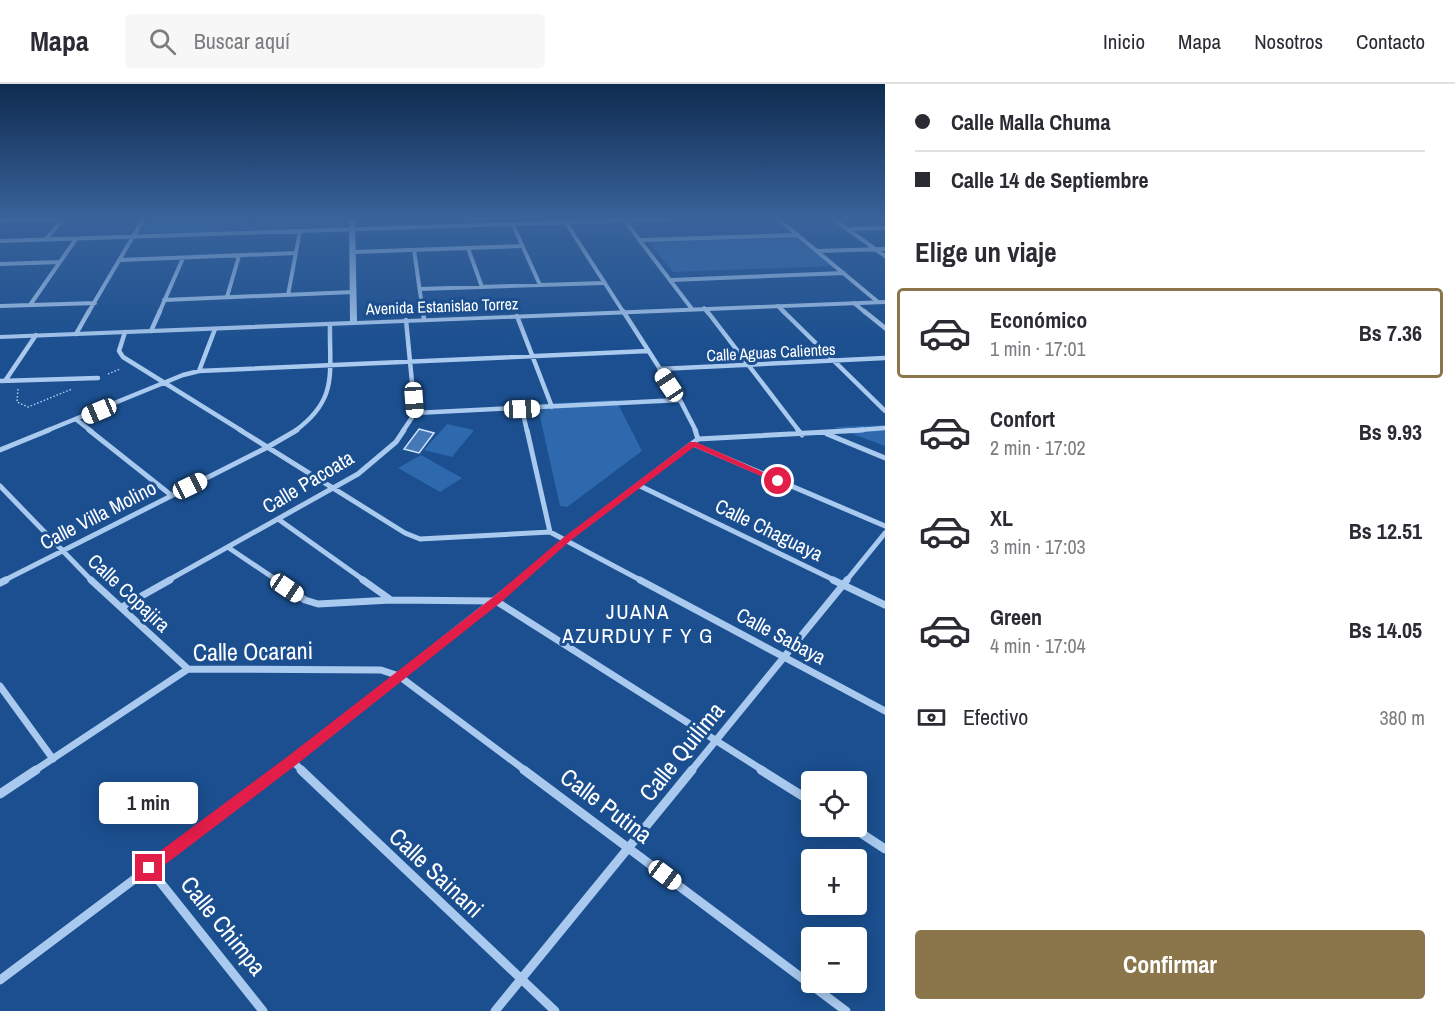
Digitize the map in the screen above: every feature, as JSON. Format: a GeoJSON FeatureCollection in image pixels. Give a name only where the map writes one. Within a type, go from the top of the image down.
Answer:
{"type":"FeatureCollection","features":[{"type":"Feature","properties":{"kind":"street"},"geometry":{"type":"LineString","coordinates":[[76,334],[119,261]]}},
{"type":"Feature","properties":{"kind":"street"},"geometry":{"type":"LineString","coordinates":[[151,331],[182,261]]}},
{"type":"Feature","properties":{"kind":"street"},"geometry":{"type":"LineString","coordinates":[[227,297],[237,261]]}},
{"type":"Feature","properties":{"kind":"street"},"geometry":{"type":"LineString","coordinates":[[288,295],[295,261]]}},
{"type":"Feature","properties":{"kind":"street"},"geometry":{"type":"LineString","coordinates":[[353,261],[354,323]]}},
{"type":"Feature","properties":{"kind":"street"},"geometry":{"type":"LineString","coordinates":[[416,261],[424,320]]}},
{"type":"Feature","properties":{"kind":"street"},"geometry":{"type":"LineString","coordinates":[[473,261],[482,287]]}},
{"type":"Feature","properties":{"kind":"street"},"geometry":{"type":"LineString","coordinates":[[528,261],[540,285]]}},
{"type":"Feature","properties":{"kind":"street"},"geometry":{"type":"LineString","coordinates":[[590,261],[680,400],[694,425],[695,441]]}},
{"type":"Feature","properties":{"kind":"street"},"geometry":{"type":"LineString","coordinates":[[657,261],[692,309]]}},
{"type":"Feature","properties":{"kind":"street"},"geometry":{"type":"LineString","coordinates":[[830,261],[882,302]]}},
{"type":"Feature","properties":{"kind":"street"},"geometry":{"type":"LineString","coordinates":[[1,265],[60,262]]}},
{"type":"Feature","properties":{"kind":"street"},"geometry":{"type":"LineString","coordinates":[[30,305],[60,262]]}},
{"type":"Feature","properties":{"kind":"street"},"geometry":{"type":"LineString","coordinates":[[671,280],[844,273]]}},
{"type":"Feature","properties":{"kind":"street"},"geometry":{"type":"LineString","coordinates":[[420,289],[603,283]]}},
{"type":"Feature","properties":{"kind":"street"},"geometry":{"type":"LineString","coordinates":[[164,300],[353,292]]}},
{"type":"Feature","properties":{"kind":"street","name":"Avenida Estanislao Torrez"},"geometry":{"type":"LineString","coordinates":[[0,337],[882,302]]}},
{"type":"Feature","properties":{"kind":"street"},"geometry":{"type":"LineString","coordinates":[[0,306],[95,303]]}},
{"type":"Feature","properties":{"kind":"street"},"geometry":{"type":"LineString","coordinates":[[854,303],[885,328]]}},
{"type":"Feature","properties":{"kind":"street"},"geometry":{"type":"LineString","coordinates":[[778,306],[885,411]]}},
{"type":"Feature","properties":{"kind":"street"},"geometry":{"type":"LineString","coordinates":[[704,308],[802,435]]}},
{"type":"Feature","properties":{"kind":"street"},"geometry":{"type":"LineString","coordinates":[[517,316],[552,407]]}},
{"type":"Feature","properties":{"kind":"street"},"geometry":{"type":"LineString","coordinates":[[406,320],[415,413],[680,400]]}},
{"type":"Feature","properties":{"kind":"street","name":"Calle Villa Molino"},"geometry":{"type":"LineString","coordinates":[[0,583],[301,428],[326,401],[329,390],[330,324]]}},
{"type":"Feature","properties":{"kind":"street"},"geometry":{"type":"LineString","coordinates":[[199,371],[214,329]]}},
{"type":"Feature","properties":{"kind":"street"},"geometry":{"type":"LineString","coordinates":[[125,332],[119,354],[331,488],[405,533],[420,539],[550,532],[522,409]]}},
{"type":"Feature","properties":{"kind":"street"},"geometry":{"type":"LineString","coordinates":[[3,381],[36,335]]}},
{"type":"Feature","properties":{"kind":"street"},"geometry":{"type":"LineString","coordinates":[[0,450],[199,371],[411,364],[648,351]]}},
{"type":"Feature","properties":{"kind":"street","name":"Calle Aguas Calientes"},"geometry":{"type":"LineString","coordinates":[[659,369],[885,358]]}},
{"type":"Feature","properties":{"kind":"street"},"geometry":{"type":"LineString","coordinates":[[3,381],[98,378]]}},
{"type":"Feature","properties":{"kind":"street","name":"Calle Pacoata"},"geometry":{"type":"LineString","coordinates":[[122,607],[358,474],[396,442],[415,413]]}},
{"type":"Feature","properties":{"kind":"street"},"geometry":{"type":"LineString","coordinates":[[77,420],[171,495]]}},
{"type":"Feature","properties":{"kind":"street"},"geometry":{"type":"LineString","coordinates":[[0,980],[292,761],[496,601],[567,539],[695,441],[826,434],[885,428]]}},
{"type":"Feature","properties":{"kind":"street"},"geometry":{"type":"LineString","coordinates":[[826,434],[885,458]]}},
{"type":"Feature","properties":{"kind":"street"},"geometry":{"type":"LineString","coordinates":[[695,441],[885,526]]}},
{"type":"Feature","properties":{"kind":"street","name":"Calle Chaguaya"},"geometry":{"type":"LineString","coordinates":[[638,485],[885,605]]}},
{"type":"Feature","properties":{"kind":"street","name":"Calle Copajira"},"geometry":{"type":"LineString","coordinates":[[0,486],[80,570],[188,669]]}},
{"type":"Feature","properties":{"kind":"street"},"geometry":{"type":"LineString","coordinates":[[278,519],[391,600]]}},
{"type":"Feature","properties":{"kind":"street","name":"Calle Sabaya"},"geometry":{"type":"LineString","coordinates":[[550,532],[567,539],[885,711]]}},
{"type":"Feature","properties":{"kind":"street","name":"Calle Quilima"},"geometry":{"type":"LineString","coordinates":[[495,1011],[885,533]]}},
{"type":"Feature","properties":{"kind":"street"},"geometry":{"type":"LineString","coordinates":[[229,548],[305,600],[318,604],[391,600],[496,601],[801,795]]}},
{"type":"Feature","properties":{"kind":"street","name":"Calle Ocarani"},"geometry":{"type":"LineString","coordinates":[[0,794],[188,669],[381,669],[399,676]]}},
{"type":"Feature","properties":{"kind":"street","name":"Calle Putina"},"geometry":{"type":"LineString","coordinates":[[399,676],[846,1011]]}},
{"type":"Feature","properties":{"kind":"street"},"geometry":{"type":"LineString","coordinates":[[0,686],[53,759]]}},
{"type":"Feature","properties":{"kind":"street","name":"Calle Sainani"},"geometry":{"type":"LineString","coordinates":[[292,761],[348,817],[555,1011]]}},
{"type":"Feature","properties":{"kind":"street"},"geometry":{"type":"LineString","coordinates":[[867,837],[885,849]]}},
{"type":"Feature","properties":{"kind":"street","name":"Calle Chimpa"},"geometry":{"type":"LineString","coordinates":[[149,868],[263,1011]]}},
{"type":"Feature","properties":{"kind":"shaded area"},"geometry":{"type":"Polygon","coordinates":[[[664,261],[826,261],[832,266],[673,272],[664,261]]]}},
{"type":"Feature","properties":{"kind":"shaded area"},"geometry":{"type":"Polygon","coordinates":[[[616,400],[642,451],[567,507],[560,506],[537,404],[616,400]]]}},
{"type":"Feature","properties":{"kind":"shaded area"},"geometry":{"type":"Polygon","coordinates":[[[447,424],[474,430],[452,457],[424,450],[447,424]]]}},
{"type":"Feature","properties":{"kind":"shaded area"},"geometry":{"type":"Polygon","coordinates":[[[885,425],[885,446],[834,427],[885,425]]]}},
{"type":"Feature","properties":{"kind":"shaded area"},"geometry":{"type":"Polygon","coordinates":[[[421,455],[462,478],[440,492],[398,468],[421,455]]]}},
{"type":"Feature","properties":{"kind":"building"},"geometry":{"type":"Polygon","coordinates":[[[419,429],[434,433],[419,453],[404,449],[419,429]]]}},
{"type":"Feature","properties":{"kind":"district","name":"JUANA AZURDUY F Y G"},"geometry":{"type":"Point","coordinates":[638,624]}},
{"type":"Feature","properties":{"kind":"route"},"geometry":{"type":"LineString","coordinates":[[149,868],[292,761],[496,601],[567,539],[693,444],[778,481]]}}]}
